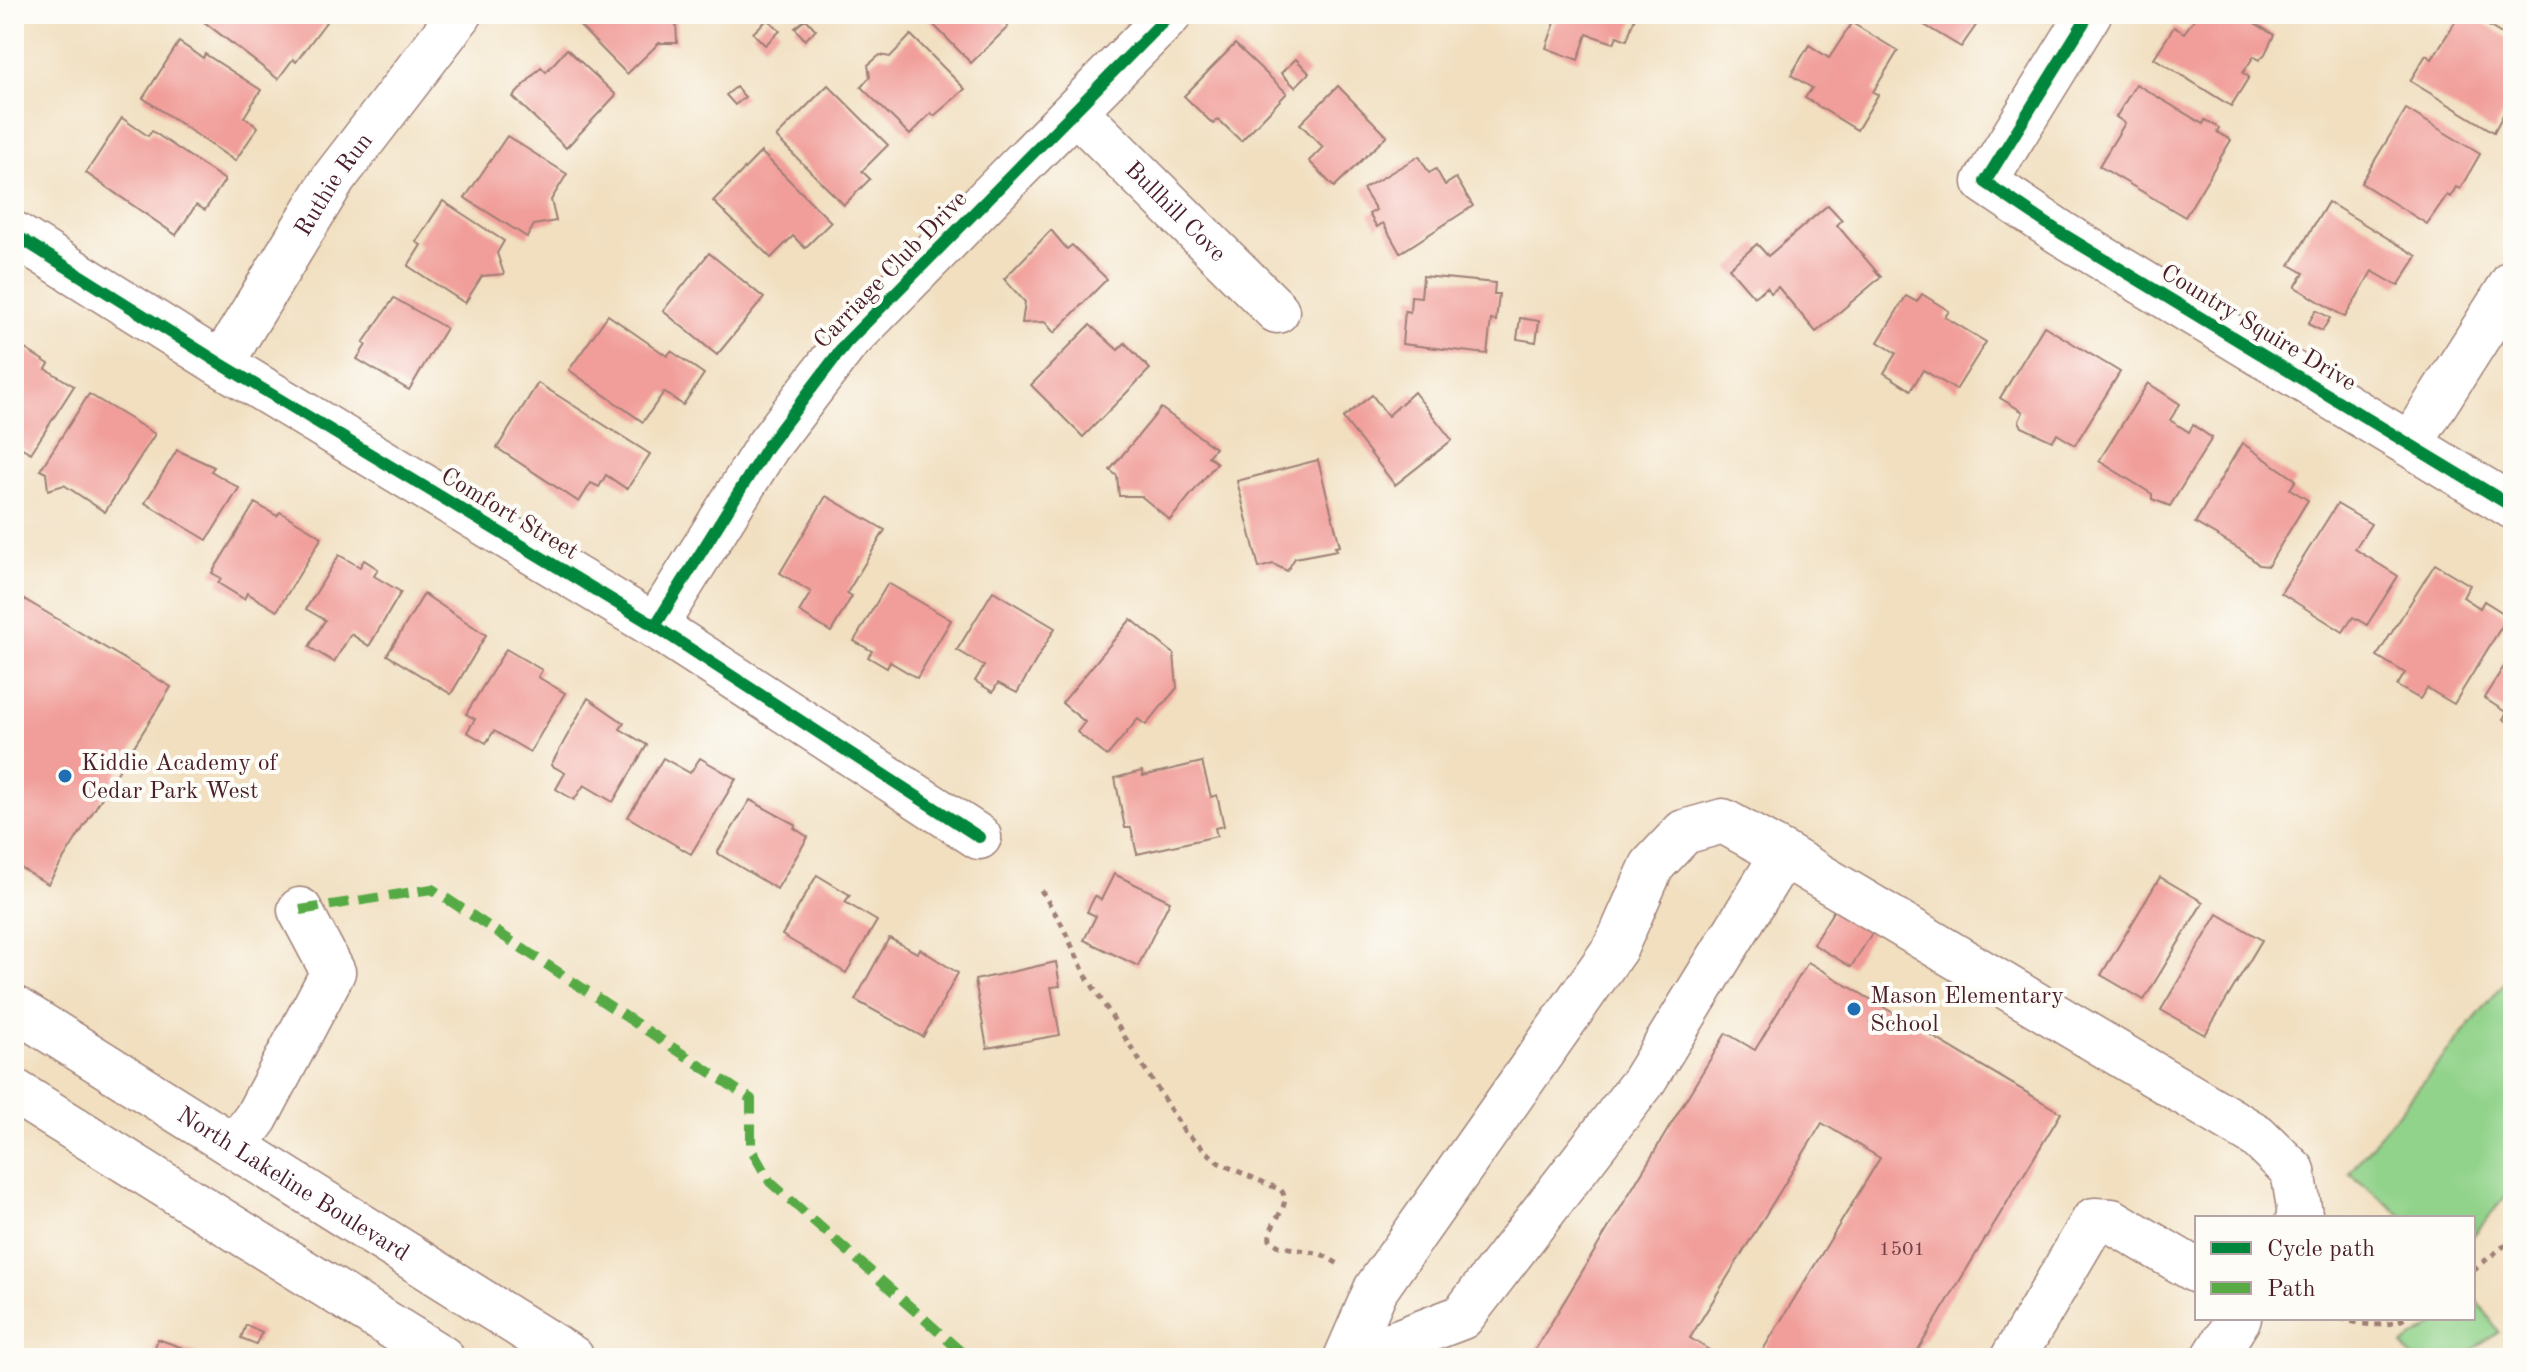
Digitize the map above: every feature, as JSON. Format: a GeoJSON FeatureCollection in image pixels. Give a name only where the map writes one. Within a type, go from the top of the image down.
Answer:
{"type":"FeatureCollection","features":[{"type":"Feature","properties":{"kind":"street","name":"Ruthie Run"},"geometry":{"type":"LineString","coordinates":[[221,364],[334,178],[460,14]]}},
{"type":"Feature","properties":{"kind":"street","name":"Carriage Club Drive"},"geometry":{"type":"LineString","coordinates":[[655,626],[767,447],[846,343],[1170,14]]}},
{"type":"Feature","properties":{"kind":"street","name":"Country Squire Drive"},"geometry":{"type":"LineString","coordinates":[[2089,14],[1985,182],[2061,233],[2513,507]]}},
{"type":"Feature","properties":{"kind":"street","name":"Bullhill Cove"},"geometry":{"type":"LineString","coordinates":[[1075,111],[1277,311]]}},
{"type":"Feature","properties":{"kind":"street","name":"Comfort Street"},"geometry":{"type":"LineString","coordinates":[[14,234],[221,364],[655,626],[979,837]]}},
{"type":"Feature","properties":{"kind":"street"},"geometry":{"type":"LineString","coordinates":[[2410,444],[2513,282]]}},
{"type":"Feature","properties":{"kind":"street"},"geometry":{"type":"LineString","coordinates":[[1350,1351],[1376,1289],[1616,947],[1652,866],[1684,832],[1723,821],[2257,1136],[2293,1171],[2299,1216]]}},
{"type":"Feature","properties":{"kind":"street"},"geometry":{"type":"LineString","coordinates":[[1350,1351],[1389,1345],[1462,1317],[1643,1082],[1783,854]]}},
{"type":"Feature","properties":{"kind":"street"},"geometry":{"type":"LineString","coordinates":[[235,1146],[256,1118],[333,972],[300,910]]}},
{"type":"Feature","properties":{"kind":"street","name":"North Lakeline Boulevard"},"geometry":{"type":"LineString","coordinates":[[14,1008],[572,1358]]}},
{"type":"Feature","properties":{"kind":"street"},"geometry":{"type":"LineString","coordinates":[[14,1091],[442,1358]]}},
{"type":"Feature","properties":{"kind":"street"},"geometry":{"type":"LineString","coordinates":[[2013,1358],[2094,1220],[2112,1221],[2195,1270]]}},
{"type":"Feature","properties":{"kind":"street"},"geometry":{"type":"LineString","coordinates":[[2214,1358],[2238,1320]]}},
{"type":"Feature","properties":{"kind":"path"},"geometry":{"type":"LineString","coordinates":[[1041,890],[1085,974],[1184,1131],[1219,1163],[1281,1190],[1286,1196],[1286,1202],[1271,1229],[1270,1240],[1279,1246],[1321,1254],[1355,1274]]}},
{"type":"Feature","properties":{"kind":"path"},"geometry":{"type":"LineString","coordinates":[[2475,1268],[2513,1239]]}},
{"type":"Feature","properties":{"kind":"path"},"geometry":{"type":"LineString","coordinates":[[2346,1320],[2360,1325],[2397,1323],[2402,1320]]}},
{"type":"Feature","properties":{"kind":"green space"},"geometry":{"type":"Polygon","coordinates":[[[2513,972],[2513,1187],[2475,1234],[2475,1216],[2403,1216],[2349,1173],[2513,972]]]}},
{"type":"Feature","properties":{"kind":"green space"},"geometry":{"type":"Polygon","coordinates":[[[2475,1297],[2499,1332],[2460,1358],[2412,1358],[2403,1345],[2441,1320],[2475,1320],[2475,1297]]]}},
{"type":"Feature","properties":{"kind":"building"},"geometry":{"type":"Polygon","coordinates":[[[208,14],[315,14],[326,22],[296,62],[293,59],[278,79],[203,21],[208,14]]]}},
{"type":"Feature","properties":{"kind":"building"},"geometry":{"type":"Polygon","coordinates":[[[568,14],[669,14],[676,21],[677,43],[659,43],[627,74],[568,14]]]}},
{"type":"Feature","properties":{"kind":"building"},"geometry":{"type":"Polygon","coordinates":[[[923,14],[1013,14],[1004,23],[1008,27],[971,63],[923,14]]]}},
{"type":"Feature","properties":{"kind":"building"},"geometry":{"type":"Polygon","coordinates":[[[1558,14],[1636,14],[1627,40],[1617,36],[1614,43],[1587,34],[1578,60],[1546,48],[1558,14]]]}},
{"type":"Feature","properties":{"kind":"building"},"geometry":{"type":"Polygon","coordinates":[[[1906,14],[1984,14],[1961,47],[1906,14]]]}},
{"type":"Feature","properties":{"kind":"building"},"geometry":{"type":"Polygon","coordinates":[[[2198,14],[2240,14],[2274,35],[2265,54],[2259,60],[2254,56],[2243,73],[2249,77],[2231,106],[2154,58],[2174,27],[2184,33],[2198,14]]]}},
{"type":"Feature","properties":{"kind":"building"},"geometry":{"type":"Polygon","coordinates":[[[2460,14],[2469,14],[2513,41],[2513,96],[2494,132],[2410,81],[2426,55],[2432,59],[2460,14]]]}},
{"type":"Feature","properties":{"kind":"building"},"geometry":{"type":"Polygon","coordinates":[[[768,19],[780,31],[765,45],[753,33],[768,19]]]}},
{"type":"Feature","properties":{"kind":"building"},"geometry":{"type":"Polygon","coordinates":[[[806,19],[816,30],[805,40],[795,28],[806,19]]]}},
{"type":"Feature","properties":{"kind":"building"},"geometry":{"type":"Polygon","coordinates":[[[1852,23],[1898,51],[1873,92],[1878,95],[1857,130],[1805,98],[1812,88],[1791,75],[1809,45],[1829,58],[1852,23]]]}},
{"type":"Feature","properties":{"kind":"building"},"geometry":{"type":"Polygon","coordinates":[[[911,35],[965,89],[934,116],[931,113],[910,135],[861,87],[870,77],[868,65],[880,55],[890,57],[911,35]]]}},
{"type":"Feature","properties":{"kind":"building"},"geometry":{"type":"Polygon","coordinates":[[[179,42],[203,58],[205,54],[261,90],[244,117],[258,127],[235,161],[143,98],[179,42]]]}},
{"type":"Feature","properties":{"kind":"building"},"geometry":{"type":"Polygon","coordinates":[[[1235,44],[1287,93],[1241,141],[1218,119],[1213,124],[1184,96],[1235,44]]]}},
{"type":"Feature","properties":{"kind":"building"},"geometry":{"type":"Polygon","coordinates":[[[567,49],[616,95],[566,148],[513,97],[541,67],[546,72],[567,49]]]}},
{"type":"Feature","properties":{"kind":"building"},"geometry":{"type":"Polygon","coordinates":[[[1296,59],[1309,73],[1295,87],[1281,73],[1296,59]]]}},
{"type":"Feature","properties":{"kind":"building"},"geometry":{"type":"Polygon","coordinates":[[[2136,84],[2203,124],[2205,120],[2219,128],[2217,132],[2231,140],[2185,217],[2099,166],[2125,123],[2116,117],[2136,84]]]}},
{"type":"Feature","properties":{"kind":"building"},"geometry":{"type":"Polygon","coordinates":[[[828,85],[888,145],[862,171],[870,179],[844,205],[776,137],[828,85]]]}},
{"type":"Feature","properties":{"kind":"building"},"geometry":{"type":"Polygon","coordinates":[[[1338,86],[1387,136],[1334,187],[1309,161],[1323,147],[1300,124],[1338,86]]]}},
{"type":"Feature","properties":{"kind":"building"},"geometry":{"type":"Polygon","coordinates":[[[736,87],[745,97],[735,105],[726,95],[736,87]]]}},
{"type":"Feature","properties":{"kind":"building"},"geometry":{"type":"Polygon","coordinates":[[[2406,109],[2480,154],[2460,189],[2456,187],[2450,197],[2447,195],[2427,224],[2361,183],[2406,109]]]}},
{"type":"Feature","properties":{"kind":"building"},"geometry":{"type":"Polygon","coordinates":[[[122,118],[148,136],[152,131],[225,180],[205,210],[196,205],[176,235],[86,173],[122,118]]]}},
{"type":"Feature","properties":{"kind":"building"},"geometry":{"type":"Polygon","coordinates":[[[507,136],[567,174],[551,200],[556,221],[534,225],[527,237],[465,198],[507,136]]]}},
{"type":"Feature","properties":{"kind":"building"},"geometry":{"type":"Polygon","coordinates":[[[761,152],[831,222],[805,248],[793,236],[771,258],[713,201],[761,152]]]}},
{"type":"Feature","properties":{"kind":"building"},"geometry":{"type":"Polygon","coordinates":[[[1419,156],[1429,173],[1436,169],[1445,185],[1456,178],[1473,206],[1400,253],[1383,223],[1377,227],[1369,214],[1376,210],[1363,189],[1419,156]]]}},
{"type":"Feature","properties":{"kind":"building"},"geometry":{"type":"Polygon","coordinates":[[[443,201],[504,241],[497,253],[504,274],[482,276],[465,303],[408,266],[421,245],[416,242],[443,201]]]}},
{"type":"Feature","properties":{"kind":"building"},"geometry":{"type":"Polygon","coordinates":[[[2328,202],[2417,256],[2398,286],[2372,271],[2345,317],[2295,287],[2304,273],[2290,265],[2328,202]]]}},
{"type":"Feature","properties":{"kind":"building"},"geometry":{"type":"Polygon","coordinates":[[[1828,205],[1842,220],[1837,225],[1881,277],[1816,332],[1778,287],[1771,293],[1767,287],[1754,297],[1729,268],[1757,244],[1768,256],[1828,205]]]}},
{"type":"Feature","properties":{"kind":"building"},"geometry":{"type":"Polygon","coordinates":[[[1051,230],[1067,249],[1072,245],[1107,279],[1054,333],[1045,322],[1022,323],[1025,302],[1004,279],[1051,230]]]}},
{"type":"Feature","properties":{"kind":"building"},"geometry":{"type":"Polygon","coordinates":[[[709,253],[764,298],[717,355],[663,311],[709,253]]]}},
{"type":"Feature","properties":{"kind":"building"},"geometry":{"type":"Polygon","coordinates":[[[1423,276],[1495,283],[1494,294],[1499,294],[1496,321],[1491,320],[1487,354],[1402,344],[1405,311],[1410,312],[1411,296],[1421,297],[1423,276]]]}},
{"type":"Feature","properties":{"kind":"building"},"geometry":{"type":"Polygon","coordinates":[[[1922,294],[1949,311],[1945,317],[1986,342],[1956,390],[1923,370],[1911,390],[1884,373],[1896,353],[1878,342],[1906,296],[1917,302],[1922,294]]]}},
{"type":"Feature","properties":{"kind":"building"},"geometry":{"type":"Polygon","coordinates":[[[394,298],[446,328],[409,390],[357,359],[366,345],[363,343],[394,298]]]}},
{"type":"Feature","properties":{"kind":"building"},"geometry":{"type":"Polygon","coordinates":[[[2316,310],[2330,318],[2322,331],[2308,324],[2316,310]]]}},
{"type":"Feature","properties":{"kind":"building"},"geometry":{"type":"Polygon","coordinates":[[[608,315],[667,356],[671,351],[704,374],[683,405],[664,392],[643,422],[569,370],[608,315]]]}},
{"type":"Feature","properties":{"kind":"building"},"geometry":{"type":"Polygon","coordinates":[[[1520,318],[1539,321],[1536,342],[1517,339],[1520,318]]]}},
{"type":"Feature","properties":{"kind":"building"},"geometry":{"type":"Polygon","coordinates":[[[1090,325],[1118,350],[1125,343],[1150,369],[1083,437],[1031,385],[1090,325]]]}},
{"type":"Feature","properties":{"kind":"building"},"geometry":{"type":"Polygon","coordinates":[[[2044,326],[2120,372],[2075,445],[2057,434],[2052,441],[2022,427],[2019,421],[2023,412],[2000,398],[2044,326]]]}},
{"type":"Feature","properties":{"kind":"building"},"geometry":{"type":"Polygon","coordinates":[[[14,342],[49,364],[46,369],[74,386],[31,453],[22,448],[14,449],[14,342]]]}},
{"type":"Feature","properties":{"kind":"building"},"geometry":{"type":"Polygon","coordinates":[[[538,383],[650,454],[627,489],[606,475],[599,487],[591,483],[579,502],[497,448],[538,383]]]}},
{"type":"Feature","properties":{"kind":"building"},"geometry":{"type":"Polygon","coordinates":[[[2148,383],[2180,404],[2170,420],[2189,432],[2193,425],[2212,438],[2170,506],[2152,499],[2152,494],[2099,461],[2148,383]]]}},
{"type":"Feature","properties":{"kind":"building"},"geometry":{"type":"Polygon","coordinates":[[[1414,392],[1452,440],[1395,485],[1343,418],[1372,395],[1388,416],[1414,392]]]}},
{"type":"Feature","properties":{"kind":"building"},"geometry":{"type":"Polygon","coordinates":[[[89,394],[155,434],[105,512],[64,485],[48,490],[46,473],[40,470],[89,394]]]}},
{"type":"Feature","properties":{"kind":"building"},"geometry":{"type":"Polygon","coordinates":[[[1161,408],[1215,448],[1208,456],[1217,463],[1170,520],[1141,496],[1119,496],[1117,476],[1110,470],[1161,408]]]}},
{"type":"Feature","properties":{"kind":"building"},"geometry":{"type":"Polygon","coordinates":[[[2242,443],[2296,480],[2290,489],[2308,500],[2268,566],[2259,565],[2244,552],[2195,523],[2242,443]]]}},
{"type":"Feature","properties":{"kind":"building"},"geometry":{"type":"Polygon","coordinates":[[[177,450],[214,467],[211,471],[239,488],[207,540],[145,503],[177,450]]]}},
{"type":"Feature","properties":{"kind":"building"},"geometry":{"type":"Polygon","coordinates":[[[1318,460],[1340,546],[1335,547],[1337,550],[1295,558],[1287,571],[1273,564],[1259,568],[1237,481],[1318,460]]]}},
{"type":"Feature","properties":{"kind":"building"},"geometry":{"type":"Polygon","coordinates":[[[826,496],[885,530],[847,593],[852,596],[831,632],[799,612],[811,592],[780,573],[826,496]]]}},
{"type":"Feature","properties":{"kind":"building"},"geometry":{"type":"Polygon","coordinates":[[[255,503],[277,516],[280,512],[322,537],[277,611],[247,593],[244,599],[218,583],[221,578],[212,573],[255,503]]]}},
{"type":"Feature","properties":{"kind":"building"},"geometry":{"type":"Polygon","coordinates":[[[2337,504],[2371,524],[2355,549],[2398,576],[2367,625],[2353,617],[2343,632],[2281,593],[2337,504]]]}},
{"type":"Feature","properties":{"kind":"building"},"geometry":{"type":"Polygon","coordinates":[[[339,555],[360,567],[364,560],[378,569],[374,576],[401,592],[369,646],[351,634],[334,662],[309,647],[325,620],[306,609],[339,555]]]}},
{"type":"Feature","properties":{"kind":"building"},"geometry":{"type":"Polygon","coordinates":[[[2435,564],[2470,585],[2463,597],[2480,608],[2484,601],[2508,616],[2454,704],[2427,688],[2420,699],[2397,686],[2405,673],[2377,656],[2435,564]]]}},
{"type":"Feature","properties":{"kind":"building"},"geometry":{"type":"Polygon","coordinates":[[[888,583],[951,620],[917,678],[890,662],[887,668],[868,657],[872,651],[854,641],[888,583]]]}},
{"type":"Feature","properties":{"kind":"building"},"geometry":{"type":"Polygon","coordinates":[[[993,591],[1055,628],[1017,693],[998,683],[993,692],[975,681],[984,666],[957,650],[993,591]]]}},
{"type":"Feature","properties":{"kind":"building","name":"Kiddie Academy of Cedar Park West"},"geometry":{"type":"Polygon","coordinates":[[[14,593],[171,687],[48,884],[14,864],[14,593]]]}},
{"type":"Feature","properties":{"kind":"building"},"geometry":{"type":"Polygon","coordinates":[[[424,594],[486,635],[451,694],[387,655],[424,594]]]}},
{"type":"Feature","properties":{"kind":"building"},"geometry":{"type":"Polygon","coordinates":[[[1131,619],[1174,654],[1177,688],[1146,725],[1138,719],[1107,756],[1077,732],[1085,722],[1062,703],[1131,619]]]}},
{"type":"Feature","properties":{"kind":"building"},"geometry":{"type":"Polygon","coordinates":[[[506,649],[542,670],[538,677],[565,693],[530,752],[494,731],[486,743],[467,732],[475,719],[466,714],[506,649]]]}},
{"type":"Feature","properties":{"kind":"building"},"geometry":{"type":"Polygon","coordinates":[[[2513,652],[2513,725],[2503,719],[2507,713],[2484,698],[2513,652]]]}},
{"type":"Feature","properties":{"kind":"building"},"geometry":{"type":"Polygon","coordinates":[[[588,698],[624,723],[620,729],[647,745],[613,802],[584,785],[574,800],[556,789],[565,773],[551,765],[588,698]]]}},
{"type":"Feature","properties":{"kind":"building"},"geometry":{"type":"Polygon","coordinates":[[[663,758],[690,773],[700,758],[736,779],[691,854],[628,817],[663,758]]]}},
{"type":"Feature","properties":{"kind":"building"},"geometry":{"type":"Polygon","coordinates":[[[1202,762],[1211,797],[1217,795],[1224,826],[1215,828],[1217,836],[1137,854],[1131,828],[1125,828],[1115,778],[1142,771],[1143,776],[1202,762]]]}},
{"type":"Feature","properties":{"kind":"building"},"geometry":{"type":"Polygon","coordinates":[[[750,800],[796,825],[794,828],[808,837],[777,889],[717,853],[750,800]]]}},
{"type":"Feature","properties":{"kind":"building"},"geometry":{"type":"Polygon","coordinates":[[[1114,874],[1170,901],[1138,966],[1084,940],[1096,916],[1087,912],[1095,896],[1101,900],[1114,874]]]}},
{"type":"Feature","properties":{"kind":"building"},"geometry":{"type":"Polygon","coordinates":[[[817,875],[850,895],[845,902],[877,921],[846,973],[782,935],[817,875]]]}},
{"type":"Feature","properties":{"kind":"building"},"geometry":{"type":"Polygon","coordinates":[[[2160,877],[2203,902],[2144,1000],[2101,975],[2160,877]]]}},
{"type":"Feature","properties":{"kind":"building"},"geometry":{"type":"Polygon","coordinates":[[[1834,910],[1872,933],[1851,967],[1813,944],[1834,910]]]}},
{"type":"Feature","properties":{"kind":"building"},"geometry":{"type":"Polygon","coordinates":[[[2218,914],[2262,940],[2205,1035],[2161,1010],[2218,914]]]}},
{"type":"Feature","properties":{"kind":"building"},"geometry":{"type":"Polygon","coordinates":[[[889,938],[917,953],[920,949],[958,973],[923,1037],[855,1000],[889,938]]]}},
{"type":"Feature","properties":{"kind":"building"},"geometry":{"type":"Polygon","coordinates":[[[1056,962],[1060,986],[1051,987],[1060,1035],[987,1048],[975,980],[1056,962]]]}},
{"type":"Feature","properties":{"kind":"building"},"geometry":{"type":"Polygon","coordinates":[[[1808,962],[2061,1113],[1913,1358],[1758,1358],[1880,1158],[1822,1123],[1690,1338],[1722,1358],[1530,1358],[1726,1033],[1755,1050],[1808,962]]]}},
{"type":"Feature","properties":{"kind":"building"},"geometry":{"type":"Polygon","coordinates":[[[246,1325],[262,1332],[256,1344],[241,1338],[246,1325]]]}},
{"type":"Feature","properties":{"kind":"building"},"geometry":{"type":"Polygon","coordinates":[[[158,1339],[210,1358],[151,1358],[158,1339]]]}},
{"type":"Feature","properties":{"kind":"marked path"},"geometry":{"type":"LineString","coordinates":[[300,910],[432,889],[751,1099],[751,1149],[770,1182],[968,1358]]}},
{"type":"Feature","properties":{"kind":"cycle path"},"geometry":{"type":"LineString","coordinates":[[655,626],[767,447],[846,343],[1170,14]]}},
{"type":"Feature","properties":{"kind":"cycle path"},"geometry":{"type":"LineString","coordinates":[[2089,14],[1985,182],[2061,233],[2513,507]]}},
{"type":"Feature","properties":{"kind":"cycle path"},"geometry":{"type":"LineString","coordinates":[[14,234],[221,364],[655,626],[979,837]]}},
{"type":"Feature","properties":{"kind":"place","name":"Kiddie Academy of Cedar Park West"},"geometry":{"type":"Point","coordinates":[65,776]}},
{"type":"Feature","properties":{"kind":"place","name":"Mason Elementary School"},"geometry":{"type":"Point","coordinates":[1854,1009]}}]}
